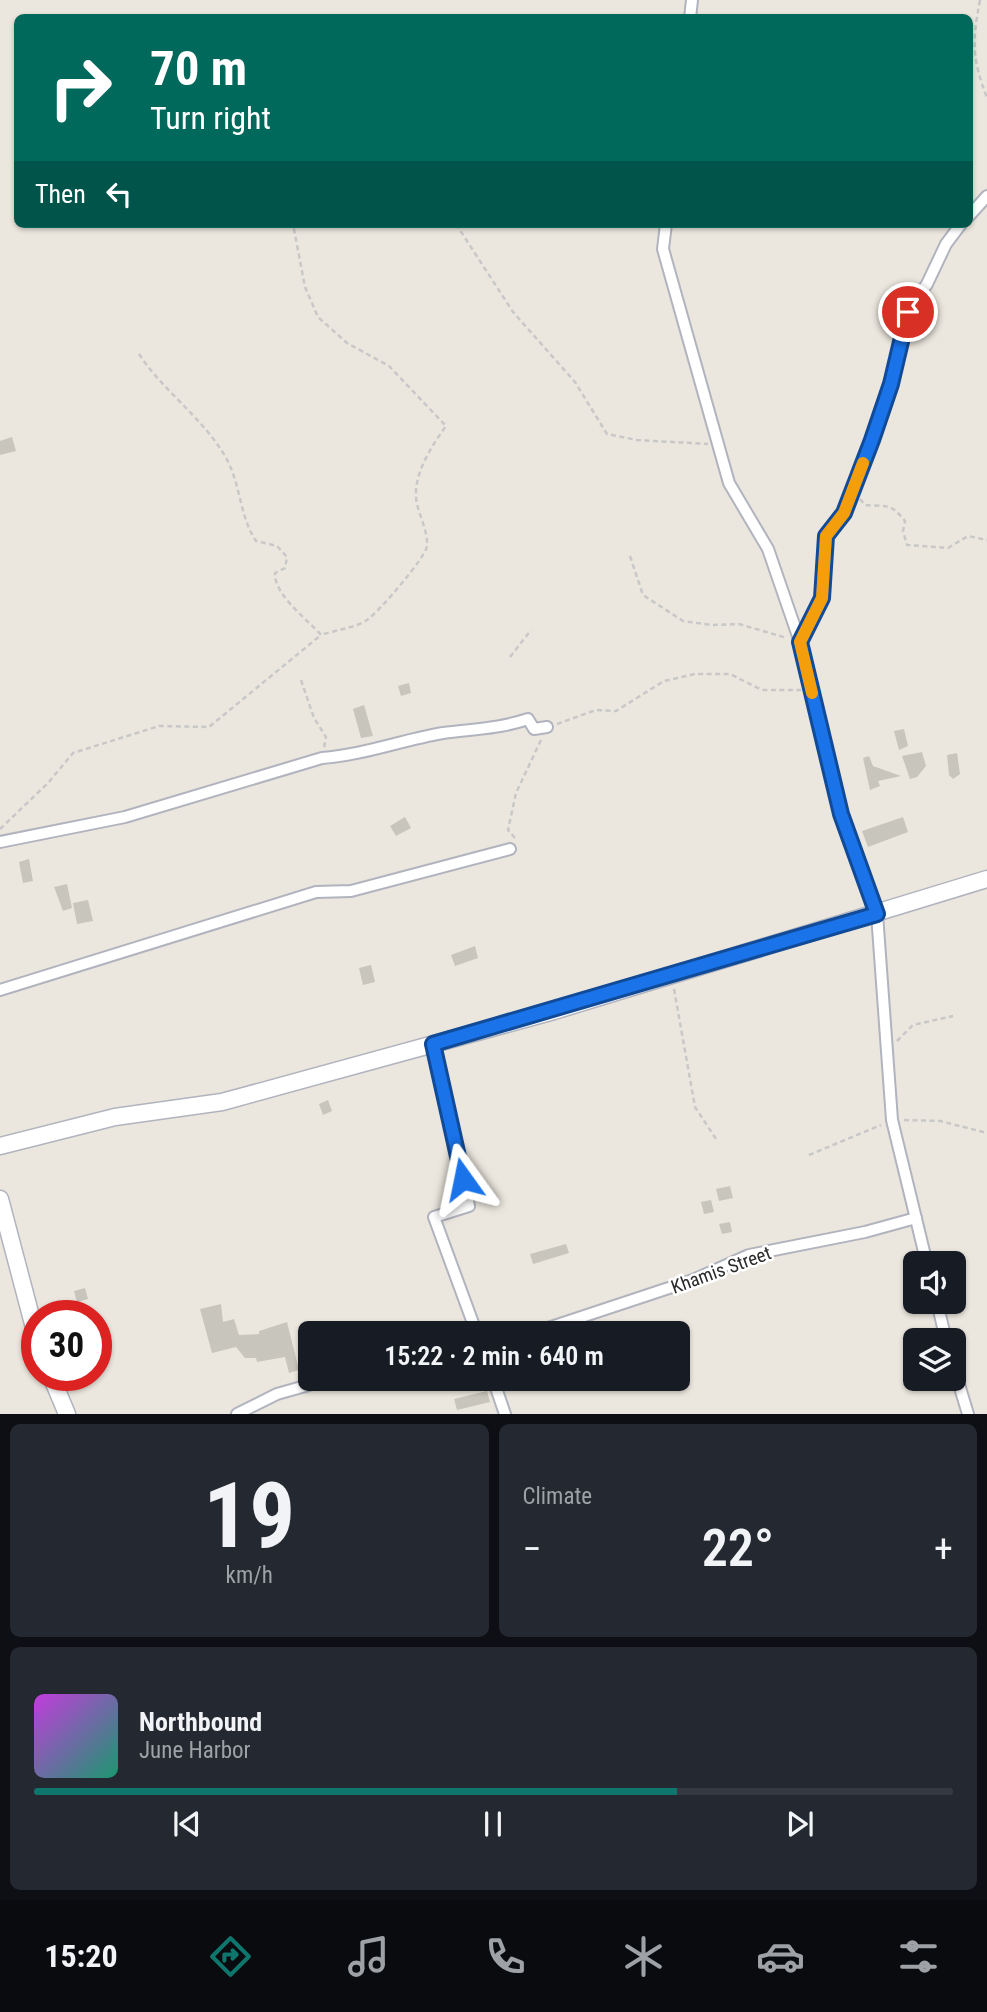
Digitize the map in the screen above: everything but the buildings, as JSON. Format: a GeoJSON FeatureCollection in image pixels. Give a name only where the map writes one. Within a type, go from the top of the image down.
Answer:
{"type":"FeatureCollection","features":[{"type":"Feature","properties":{"kind":"street"},"geometry":{"type":"LineString","coordinates":[[973,212],[987,197]]}},
{"type":"Feature","properties":{"kind":"street"},"geometry":{"type":"LineString","coordinates":[[666,228],[663,249],[729,483],[768,549],[800,642],[841,814],[877,914],[892,1120],[924,1251]]}},
{"type":"Feature","properties":{"kind":"street"},"geometry":{"type":"LineString","coordinates":[[800,642],[822,598],[826,536],[844,513],[852,492],[891,384],[908,312],[927,284],[946,244],[958,228]]}},
{"type":"Feature","properties":{"kind":"street"},"geometry":{"type":"LineString","coordinates":[[0,842],[125,817],[322,758],[348,756],[443,733],[495,730],[528,719],[534,729],[547,727]]}},
{"type":"Feature","properties":{"kind":"street"},"geometry":{"type":"LineString","coordinates":[[0,990],[316,892],[351,891],[510,849]]}},
{"type":"Feature","properties":{"kind":"street"},"geometry":{"type":"LineString","coordinates":[[0,1146],[115,1117],[222,1102],[671,976],[987,879]]}},
{"type":"Feature","properties":{"kind":"street"},"geometry":{"type":"LineString","coordinates":[[433,1044],[468,1206],[434,1217],[472,1321]]}},
{"type":"Feature","properties":{"kind":"street"},"geometry":{"type":"LineString","coordinates":[[0,1199],[27,1300]]}},
{"type":"Feature","properties":{"kind":"street","name":"Khamis Street"},"geometry":{"type":"LineString","coordinates":[[569,1321],[693,1280],[749,1255],[864,1232],[916,1218]]}},
{"type":"Feature","properties":{"kind":"street"},"geometry":{"type":"LineString","coordinates":[[237,1413],[277,1394],[298,1388]]}},
{"type":"Feature","properties":{"kind":"street"},"geometry":{"type":"LineString","coordinates":[[57,1391],[66,1413]]}},
{"type":"Feature","properties":{"kind":"street"},"geometry":{"type":"LineString","coordinates":[[497,1391],[505,1413]]}},
{"type":"Feature","properties":{"kind":"street"},"geometry":{"type":"LineString","coordinates":[[961,1391],[968,1413]]}},
{"type":"Feature","properties":{"kind":"path"},"geometry":{"type":"LineString","coordinates":[[980,0],[975,30],[974,63],[987,98]]}},
{"type":"Feature","properties":{"kind":"path"},"geometry":{"type":"LineString","coordinates":[[0,829],[48,783],[73,752],[159,726],[209,726],[321,635],[367,620],[421,562],[427,547],[416,500],[416,480],[425,466],[430,448],[446,426],[389,366],[347,343],[318,317],[305,287],[294,228]]}},
{"type":"Feature","properties":{"kind":"path"},"geometry":{"type":"LineString","coordinates":[[459,228],[513,312],[575,382],[607,434],[637,440],[718,444]]}},
{"type":"Feature","properties":{"kind":"path"},"geometry":{"type":"LineString","coordinates":[[139,354],[155,378],[180,402],[225,455],[243,503],[247,527],[256,541],[277,546],[287,557],[285,568],[275,573],[274,583],[321,635]]}},
{"type":"Feature","properties":{"kind":"path"},"geometry":{"type":"LineString","coordinates":[[852,492],[865,505],[886,504],[900,514],[905,521],[903,530],[907,545],[948,548],[958,538],[968,536],[987,540]]}},
{"type":"Feature","properties":{"kind":"path"},"geometry":{"type":"LineString","coordinates":[[630,556],[643,595],[683,621],[711,625],[739,624],[800,642]]}},
{"type":"Feature","properties":{"kind":"path"},"geometry":{"type":"LineString","coordinates":[[510,657],[531,630]]}},
{"type":"Feature","properties":{"kind":"path"},"geometry":{"type":"LineString","coordinates":[[510,849],[516,836],[508,830],[516,793],[547,727],[596,710],[616,711],[664,681],[695,674],[730,674],[762,690],[811,691]]}},
{"type":"Feature","properties":{"kind":"path"},"geometry":{"type":"LineString","coordinates":[[301,680],[314,718],[326,737],[322,758]]}},
{"type":"Feature","properties":{"kind":"path"},"geometry":{"type":"LineString","coordinates":[[671,976],[695,1107],[716,1139]]}},
{"type":"Feature","properties":{"kind":"path"},"geometry":{"type":"LineString","coordinates":[[887,1051],[913,1025],[953,1016]]}},
{"type":"Feature","properties":{"kind":"slow traffic"},"geometry":{"type":"LineString","coordinates":[[812,693],[800,642],[813,622],[822,598],[826,536],[844,513],[863,463]]}},
{"type":"Feature","properties":{"kind":"route"},"geometry":{"type":"LineString","coordinates":[[463,1179],[433,1044],[554,1011],[877,914],[841,814],[800,642],[813,622],[822,598],[826,536],[844,513],[872,440],[891,384],[908,312]]}}]}
